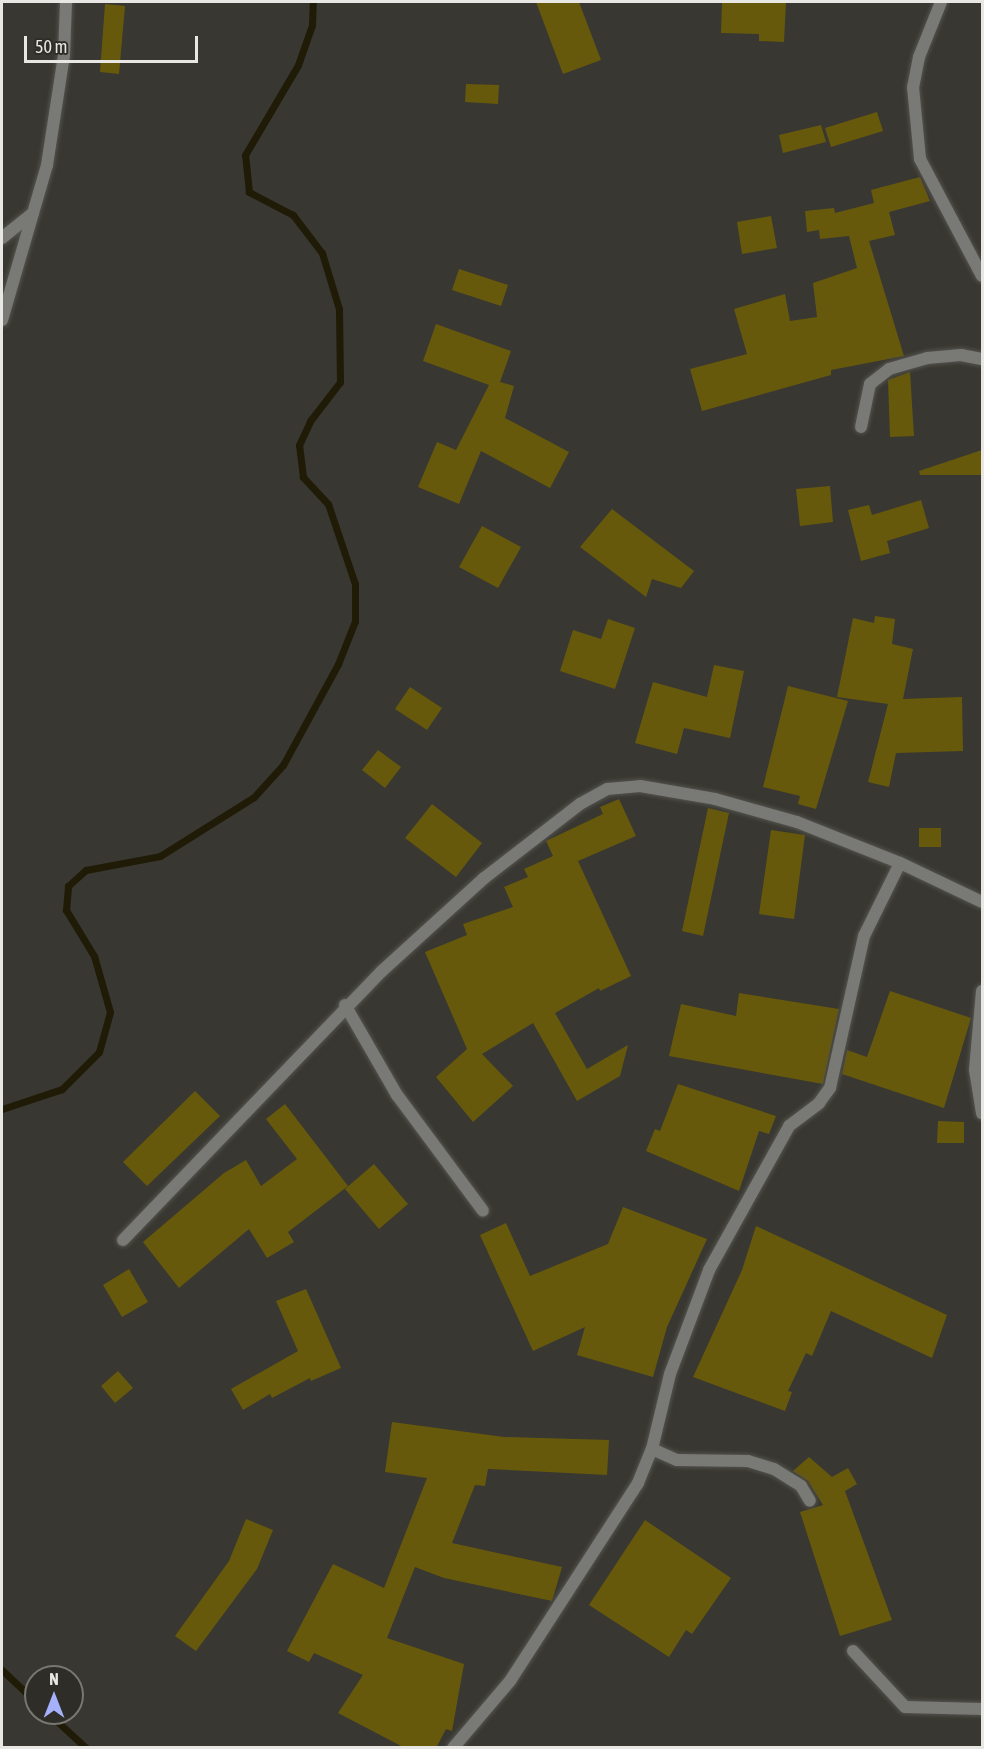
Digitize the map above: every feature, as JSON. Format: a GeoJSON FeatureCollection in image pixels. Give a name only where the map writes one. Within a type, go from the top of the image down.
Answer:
{"type":"FeatureCollection","features":[{"type":"Feature","properties":{"kind":"street"},"geometry":{"type":"LineString","coordinates":[[2,320],[47,165],[64,55],[66,2]]}},
{"type":"Feature","properties":{"kind":"street"},"geometry":{"type":"LineString","coordinates":[[941,2],[919,57],[913,87],[920,159],[982,276]]}},
{"type":"Feature","properties":{"kind":"street"},"geometry":{"type":"LineString","coordinates":[[2,238],[33,213]]}},
{"type":"Feature","properties":{"kind":"street"},"geometry":{"type":"LineString","coordinates":[[861,427],[870,384],[889,369],[927,358],[961,355],[982,358]]}},
{"type":"Feature","properties":{"kind":"street"},"geometry":{"type":"LineString","coordinates":[[123,1240],[345,1005],[483,879],[580,804],[607,789],[640,786],[715,799],[797,822],[900,863],[982,902]]}},
{"type":"Feature","properties":{"kind":"street"},"geometry":{"type":"LineString","coordinates":[[453,1748],[510,1681],[558,1611],[638,1483],[652,1449],[670,1374],[709,1270],[789,1126],[819,1103],[830,1088],[864,936],[900,863]]}},
{"type":"Feature","properties":{"kind":"street"},"geometry":{"type":"LineString","coordinates":[[982,991],[975,1070],[982,1113]]}},
{"type":"Feature","properties":{"kind":"street"},"geometry":{"type":"LineString","coordinates":[[345,1005],[397,1095],[483,1211]]}},
{"type":"Feature","properties":{"kind":"street"},"geometry":{"type":"LineString","coordinates":[[652,1449],[677,1460],[747,1461],[774,1469],[801,1486],[810,1501]]}},
{"type":"Feature","properties":{"kind":"street"},"geometry":{"type":"LineString","coordinates":[[854,1651],[905,1707],[982,1709]]}},
{"type":"Feature","properties":{"kind":"building"},"geometry":{"type":"Polygon","coordinates":[[[536,2],[579,2],[601,60],[563,74],[536,2]]]}},
{"type":"Feature","properties":{"kind":"building"},"geometry":{"type":"Polygon","coordinates":[[[722,2],[786,2],[784,42],[759,41],[759,34],[721,33],[722,2]]]}},
{"type":"Feature","properties":{"kind":"building"},"geometry":{"type":"Polygon","coordinates":[[[105,4],[125,6],[119,74],[100,72],[105,4]]]}},
{"type":"Feature","properties":{"kind":"building"},"geometry":{"type":"Polygon","coordinates":[[[466,84],[499,85],[498,104],[465,102],[466,84]]]}},
{"type":"Feature","properties":{"kind":"building"},"geometry":{"type":"Polygon","coordinates":[[[877,112],[883,131],[831,147],[825,128],[877,112]]]}},
{"type":"Feature","properties":{"kind":"building"},"geometry":{"type":"Polygon","coordinates":[[[821,125],[826,142],[783,153],[779,135],[821,125]]]}},
{"type":"Feature","properties":{"kind":"building"},"geometry":{"type":"Polygon","coordinates":[[[920,177],[930,201],[889,212],[895,235],[869,241],[904,356],[831,370],[831,375],[702,411],[690,369],[747,354],[734,309],[785,294],[790,321],[817,317],[813,283],[857,268],[849,236],[820,239],[819,230],[807,232],[805,211],[834,208],[835,213],[874,203],[871,190],[920,177]]]}},
{"type":"Feature","properties":{"kind":"building"},"geometry":{"type":"Polygon","coordinates":[[[771,216],[777,248],[742,254],[737,222],[771,216]]]}},
{"type":"Feature","properties":{"kind":"building"},"geometry":{"type":"Polygon","coordinates":[[[459,269],[508,285],[501,306],[452,290],[459,269]]]}},
{"type":"Feature","properties":{"kind":"building"},"geometry":{"type":"Polygon","coordinates":[[[436,324],[511,351],[500,382],[514,386],[505,418],[569,452],[550,488],[481,451],[459,504],[418,487],[437,442],[456,450],[489,385],[423,361],[436,324]]]}},
{"type":"Feature","properties":{"kind":"building"},"geometry":{"type":"Polygon","coordinates":[[[910,372],[914,436],[890,437],[888,380],[910,372]]]}},
{"type":"Feature","properties":{"kind":"building"},"geometry":{"type":"Polygon","coordinates":[[[982,450],[982,475],[920,475],[919,471],[982,450]]]}},
{"type":"Feature","properties":{"kind":"building"},"geometry":{"type":"Polygon","coordinates":[[[830,486],[833,522],[800,526],[796,489],[830,486]]]}},
{"type":"Feature","properties":{"kind":"building"},"geometry":{"type":"Polygon","coordinates":[[[921,500],[929,528],[887,541],[890,553],[861,561],[848,510],[869,505],[872,515],[921,500]]]}},
{"type":"Feature","properties":{"kind":"building"},"geometry":{"type":"Polygon","coordinates":[[[612,509],[694,571],[681,588],[652,579],[646,597],[580,547],[612,509]]]}},
{"type":"Feature","properties":{"kind":"building"},"geometry":{"type":"Polygon","coordinates":[[[482,526],[521,547],[498,588],[459,567],[482,526]]]}},
{"type":"Feature","properties":{"kind":"building"},"geometry":{"type":"Polygon","coordinates":[[[875,616],[895,619],[892,644],[913,649],[903,699],[962,697],[963,751],[896,753],[889,787],[868,782],[888,704],[837,697],[853,618],[874,623],[875,616]]]}},
{"type":"Feature","properties":{"kind":"building"},"geometry":{"type":"Polygon","coordinates":[[[608,619],[635,628],[615,689],[560,671],[573,630],[601,639],[608,619]]]}},
{"type":"Feature","properties":{"kind":"building"},"geometry":{"type":"Polygon","coordinates":[[[714,665],[744,671],[730,738],[684,728],[677,754],[635,743],[653,682],[707,697],[714,665]]]}},
{"type":"Feature","properties":{"kind":"building"},"geometry":{"type":"Polygon","coordinates":[[[788,686],[848,701],[816,809],[798,804],[800,796],[763,787],[788,686]]]}},
{"type":"Feature","properties":{"kind":"building"},"geometry":{"type":"Polygon","coordinates":[[[410,687],[442,708],[427,730],[395,709],[410,687]]]}},
{"type":"Feature","properties":{"kind":"building"},"geometry":{"type":"Polygon","coordinates":[[[378,750],[401,767],[385,788],[362,770],[378,750]]]}},
{"type":"Feature","properties":{"kind":"building"},"geometry":{"type":"Polygon","coordinates":[[[619,799],[636,836],[578,861],[631,976],[600,991],[599,988],[555,1013],[587,1069],[628,1045],[620,1076],[577,1101],[533,1023],[482,1054],[513,1086],[473,1122],[436,1077],[467,1049],[425,952],[467,935],[463,924],[513,907],[504,887],[528,877],[524,869],[553,856],[546,841],[603,814],[600,807],[619,799]]]}},
{"type":"Feature","properties":{"kind":"building"},"geometry":{"type":"Polygon","coordinates":[[[432,804],[482,843],[456,877],[405,838],[432,804]]]}},
{"type":"Feature","properties":{"kind":"building"},"geometry":{"type":"Polygon","coordinates":[[[708,808],[729,813],[703,936],[682,931],[708,808]]]}},
{"type":"Feature","properties":{"kind":"building"},"geometry":{"type":"Polygon","coordinates":[[[919,828],[941,828],[941,847],[919,847],[919,828]]]}},
{"type":"Feature","properties":{"kind":"building"},"geometry":{"type":"Polygon","coordinates":[[[771,830],[805,835],[794,919],[759,914],[771,830]]]}},
{"type":"Feature","properties":{"kind":"building"},"geometry":{"type":"Polygon","coordinates":[[[890,991],[971,1018],[944,1108],[842,1074],[847,1050],[867,1057],[890,991]]]}},
{"type":"Feature","properties":{"kind":"building"},"geometry":{"type":"Polygon","coordinates":[[[739,993],[839,1009],[823,1084],[669,1056],[681,1004],[736,1016],[739,993]]]}},
{"type":"Feature","properties":{"kind":"building"},"geometry":{"type":"Polygon","coordinates":[[[678,1084],[776,1116],[769,1134],[759,1131],[739,1191],[646,1151],[655,1129],[660,1131],[678,1084]]]}},
{"type":"Feature","properties":{"kind":"building"},"geometry":{"type":"Polygon","coordinates":[[[195,1091],[220,1116],[147,1186],[123,1162],[195,1091]]]}},
{"type":"Feature","properties":{"kind":"building"},"geometry":{"type":"Polygon","coordinates":[[[285,1104],[348,1186],[288,1232],[294,1242],[267,1258],[249,1229],[179,1288],[143,1242],[224,1173],[246,1160],[261,1186],[297,1159],[266,1119],[285,1104]]]}},
{"type":"Feature","properties":{"kind":"building"},"geometry":{"type":"Polygon","coordinates":[[[938,1121],[964,1122],[964,1143],[937,1143],[938,1121]]]}},
{"type":"Feature","properties":{"kind":"building"},"geometry":{"type":"Polygon","coordinates":[[[374,1164],[408,1204],[379,1229],[345,1189],[374,1164]]]}},
{"type":"Feature","properties":{"kind":"building"},"geometry":{"type":"Polygon","coordinates":[[[623,1207],[707,1239],[667,1327],[653,1377],[577,1355],[585,1327],[533,1351],[480,1235],[506,1223],[530,1276],[608,1244],[623,1207]]]}},
{"type":"Feature","properties":{"kind":"building"},"geometry":{"type":"Polygon","coordinates":[[[756,1226],[947,1315],[932,1358],[831,1311],[812,1356],[806,1353],[788,1391],[792,1392],[785,1411],[693,1377],[742,1270],[756,1226]]]}},
{"type":"Feature","properties":{"kind":"building"},"geometry":{"type":"Polygon","coordinates":[[[129,1269],[148,1302],[122,1317],[103,1285],[129,1269]]]}},
{"type":"Feature","properties":{"kind":"building"},"geometry":{"type":"Polygon","coordinates":[[[306,1289],[341,1368],[311,1381],[310,1378],[272,1398],[270,1394],[243,1410],[231,1389],[298,1351],[276,1301],[306,1289]]]}},
{"type":"Feature","properties":{"kind":"building"},"geometry":{"type":"Polygon","coordinates":[[[118,1371],[133,1388],[115,1403],[101,1386],[118,1371]]]}},
{"type":"Feature","properties":{"kind":"building"},"geometry":{"type":"Polygon","coordinates":[[[392,1422],[504,1437],[609,1440],[607,1475],[488,1469],[485,1486],[475,1485],[452,1543],[562,1567],[552,1601],[444,1578],[415,1567],[387,1638],[464,1664],[452,1731],[446,1729],[436,1748],[405,1748],[338,1713],[363,1675],[314,1653],[309,1662],[287,1651],[333,1564],[384,1588],[427,1478],[385,1472],[392,1422]]]}},
{"type":"Feature","properties":{"kind":"building"},"geometry":{"type":"Polygon","coordinates":[[[809,1457],[832,1477],[848,1468],[857,1484],[845,1491],[892,1620],[840,1636],[800,1512],[823,1505],[808,1481],[793,1471],[809,1457]]]}},
{"type":"Feature","properties":{"kind":"building"},"geometry":{"type":"Polygon","coordinates":[[[246,1519],[273,1530],[257,1569],[196,1651],[175,1636],[229,1561],[246,1519]]]}},
{"type":"Feature","properties":{"kind":"building"},"geometry":{"type":"Polygon","coordinates":[[[645,1520],[731,1578],[692,1634],[686,1630],[669,1657],[589,1605],[645,1520]]]}},
{"type":"Feature","properties":{"kind":"waterway"},"geometry":{"type":"LineString","coordinates":[[2,1109],[62,1089],[99,1052],[110,1012],[94,956],[66,910],[68,886],[86,870],[160,856],[254,797],[283,765],[338,664],[355,621],[355,584],[328,504],[303,477],[299,445],[310,421],[340,382],[339,309],[322,253],[293,215],[249,192],[245,155],[298,65],[312,25],[313,2]]}},
{"type":"Feature","properties":{"kind":"waterway"},"geometry":{"type":"LineString","coordinates":[[2,1670],[24,1691]]}},
{"type":"Feature","properties":{"kind":"waterway"},"geometry":{"type":"LineString","coordinates":[[61,1725],[86,1748]]}}]}
